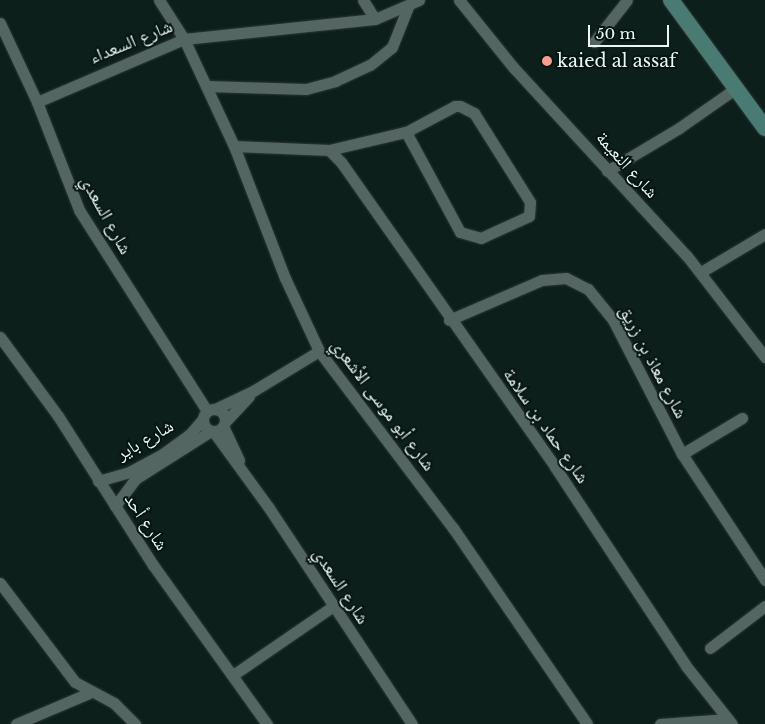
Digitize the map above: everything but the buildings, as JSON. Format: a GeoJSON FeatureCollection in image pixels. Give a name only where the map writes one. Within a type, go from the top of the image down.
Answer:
{"type":"FeatureCollection","features":[{"type":"Feature","properties":{"kind":"street","name":"شارع أبو موسى الأشعري"},"geometry":{"type":"LineString","coordinates":[[159,0],[184,39],[234,146],[285,278],[319,351],[453,528],[587,724]]}},
{"type":"Feature","properties":{"kind":"street"},"geometry":{"type":"LineString","coordinates":[[363,0],[375,18]]}},
{"type":"Feature","properties":{"kind":"street","name":"شارع السعداء"},"geometry":{"type":"LineString","coordinates":[[37,102],[184,39],[375,18],[408,7],[419,0]]}},
{"type":"Feature","properties":{"kind":"street","name":"شارع النعيمة"},"geometry":{"type":"LineString","coordinates":[[459,0],[513,67],[701,272],[765,357]]}},
{"type":"Feature","properties":{"kind":"street"},"geometry":{"type":"LineString","coordinates":[[594,42],[627,0]]}},
{"type":"Feature","properties":{"kind":"street"},"geometry":{"type":"LineString","coordinates":[[670,0],[765,128]]}},
{"type":"Feature","properties":{"kind":"street"},"geometry":{"type":"LineString","coordinates":[[206,86],[299,90],[336,81],[370,65],[392,47],[408,7]]}},
{"type":"Feature","properties":{"kind":"street","name":"شارع السعدي"},"geometry":{"type":"LineString","coordinates":[[0,23],[37,102],[79,210],[208,413]]}},
{"type":"Feature","properties":{"kind":"street"},"geometry":{"type":"LineString","coordinates":[[608,171],[678,128],[735,89]]}},
{"type":"Feature","properties":{"kind":"street"},"geometry":{"type":"LineString","coordinates":[[234,146],[330,150],[406,132],[455,106],[470,109],[530,202],[529,216],[482,238],[460,232],[406,132]]}},
{"type":"Feature","properties":{"kind":"street","name":"شارع حماد بن سلامة"},"geometry":{"type":"LineString","coordinates":[[330,150],[341,162],[449,320],[555,467],[686,666],[730,722]]}},
{"type":"Feature","properties":{"kind":"street"},"geometry":{"type":"LineString","coordinates":[[701,272],[765,234]]}},
{"type":"Feature","properties":{"kind":"street","name":"شارع معاذ بن زريق"},"geometry":{"type":"LineString","coordinates":[[449,320],[542,280],[566,278],[578,282],[590,292],[614,320],[682,454],[765,580]]}},
{"type":"Feature","properties":{"kind":"street","name":"شارع أحد"},"geometry":{"type":"LineString","coordinates":[[0,337],[58,416],[153,565],[266,724]]}},
{"type":"Feature","properties":{"kind":"street","name":"شارع باير"},"geometry":{"type":"LineString","coordinates":[[98,481],[129,472],[164,453],[188,435],[208,413],[253,391],[319,351]]}},
{"type":"Feature","properties":{"kind":"street","name":"شارع باير"},"geometry":{"type":"LineString","coordinates":[[115,506],[135,480],[218,427],[253,391]]}},
{"type":"Feature","properties":{"kind":"street"},"geometry":{"type":"LineString","coordinates":[[208,413],[223,414],[218,427],[204,425],[208,413]]}},
{"type":"Feature","properties":{"kind":"street"},"geometry":{"type":"LineString","coordinates":[[682,454],[742,418]]}},
{"type":"Feature","properties":{"kind":"street","name":"شارع السعدي"},"geometry":{"type":"LineString","coordinates":[[218,427],[241,467],[332,607],[412,724]]}},
{"type":"Feature","properties":{"kind":"street"},"geometry":{"type":"LineString","coordinates":[[0,583],[70,676],[89,692],[114,703],[135,724]]}},
{"type":"Feature","properties":{"kind":"street"},"geometry":{"type":"LineString","coordinates":[[710,648],[765,606]]}},
{"type":"Feature","properties":{"kind":"street"},"geometry":{"type":"LineString","coordinates":[[233,675],[332,607]]}},
{"type":"Feature","properties":{"kind":"street"},"geometry":{"type":"LineString","coordinates":[[16,724],[89,692]]}},
{"type":"Feature","properties":{"kind":"street"},"geometry":{"type":"LineString","coordinates":[[660,724],[730,722]]}},
{"type":"Feature","properties":{"kind":"place","name":"kaied al assaf"},"geometry":{"type":"Point","coordinates":[547,61]}}]}
